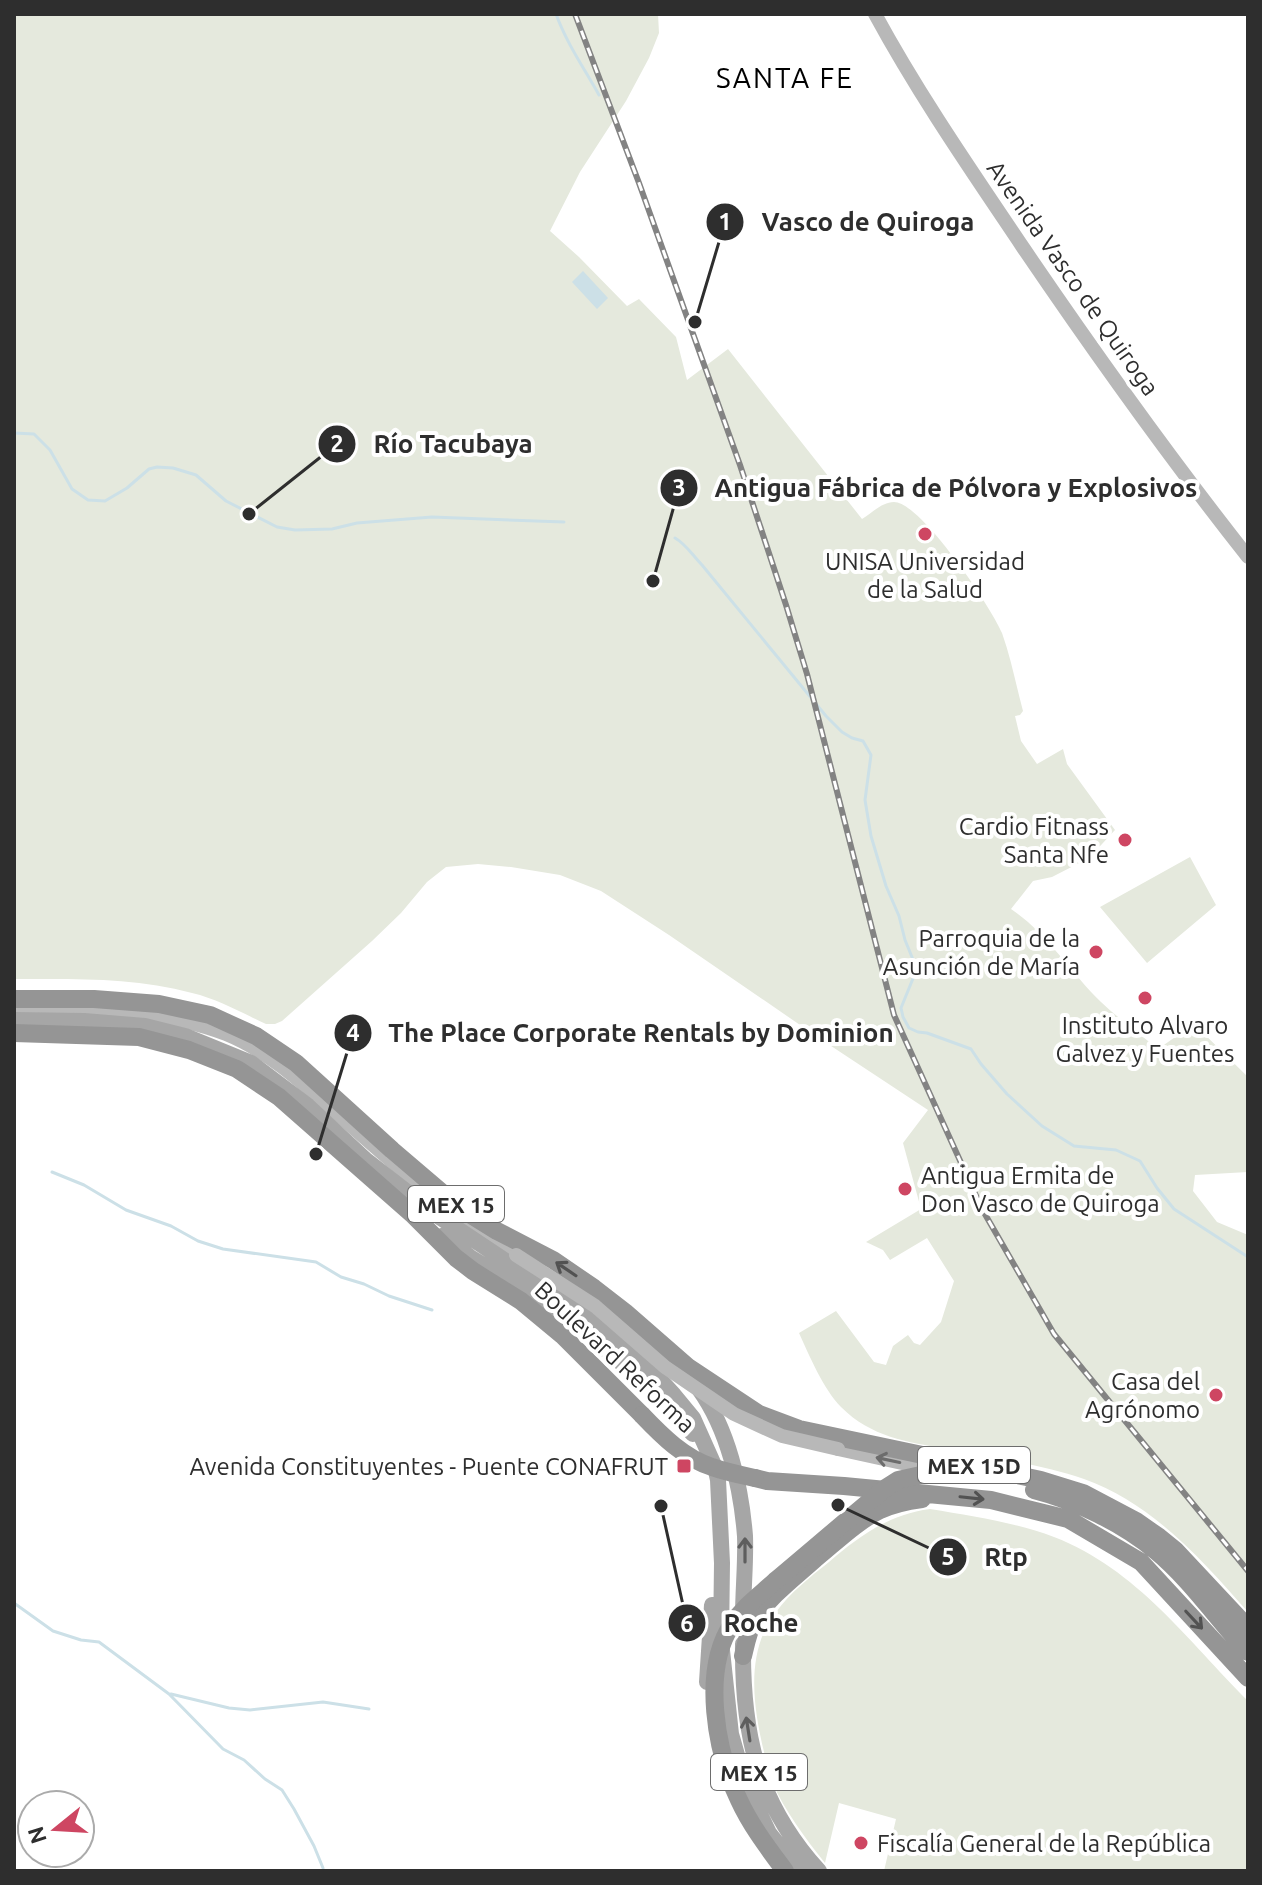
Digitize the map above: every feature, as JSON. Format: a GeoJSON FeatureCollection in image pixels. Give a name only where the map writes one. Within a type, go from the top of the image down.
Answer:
{"type":"FeatureCollection","features":[{"type":"Feature","properties":{"kind":"highway","name":"Boulevard Reforma"},"geometry":{"type":"LineString","coordinates":[[14,999],[94,999],[159,1004],[210,1015],[256,1036],[296,1063],[460,1208],[553,1260],[594,1288],[688,1367],[759,1414],[784,1425],[1041,1480],[1083,1493],[1136,1521],[1175,1550],[1248,1628]]}},
{"type":"Feature","properties":{"kind":"highway","name":"Boulevard Reforma"},"geometry":{"type":"LineString","coordinates":[[14,1033],[139,1037],[189,1050],[237,1069],[279,1097],[412,1214],[456,1258],[521,1301],[562,1335],[662,1436],[683,1453],[710,1467],[767,1481],[991,1500],[1068,1519],[1141,1562],[1248,1678]]}},
{"type":"Feature","properties":{"kind":"highway"},"geometry":{"type":"LineString","coordinates":[[785,1871],[737,1797],[722,1751],[715,1701],[717,1656],[733,1622],[749,1603],[813,1547],[898,1480],[939,1471],[1048,1494],[1080,1506],[1156,1551],[1185,1579],[1248,1652]]}},
{"type":"Feature","properties":{"kind":"highway"},"geometry":{"type":"LineString","coordinates":[[743,1656],[755,1620],[782,1588],[848,1531],[881,1509],[942,1494]]}},
{"type":"Feature","properties":{"kind":"main road","name":"Avenida Vasco de Quiroga"},"geometry":{"type":"LineString","coordinates":[[875,14],[925,101],[1032,260],[1199,495],[1248,557]]}},
{"type":"Feature","properties":{"kind":"main road"},"geometry":{"type":"LineString","coordinates":[[14,1010],[118,1012],[159,1017],[204,1027],[248,1044],[292,1075],[483,1238],[516,1255],[595,1306],[665,1367],[734,1414],[782,1436],[939,1471]]}},
{"type":"Feature","properties":{"kind":"main road"},"geometry":{"type":"LineString","coordinates":[[14,1020],[145,1026],[185,1036],[251,1063],[308,1106],[366,1160],[438,1216],[593,1319],[641,1359],[693,1418],[714,1465]]}},
{"type":"Feature","properties":{"kind":"main road","name":"MEX 15"},"geometry":{"type":"LineString","coordinates":[[412,1214],[470,1257],[572,1320],[650,1388],[691,1431],[714,1465],[718,1480],[722,1563],[721,1641],[731,1734],[743,1776],[769,1833],[799,1871]]}},
{"type":"Feature","properties":{"kind":"main road","name":"MEX 15"},"geometry":{"type":"LineString","coordinates":[[671,1353],[704,1396],[716,1418],[737,1483],[745,1536],[743,1656],[747,1729],[759,1774],[785,1827],[819,1871]]}},
{"type":"Feature","properties":{"kind":"main road"},"geometry":{"type":"LineString","coordinates":[[722,1563],[715,1583],[707,1678],[712,1739],[730,1800],[758,1849],[775,1871]]}},
{"type":"Feature","properties":{"kind":"shaded area"},"geometry":{"type":"Polygon","coordinates":[[[14,14],[658,14],[659,33],[649,58],[626,101],[580,172],[550,231],[627,306],[639,299],[676,337],[687,380],[728,349],[862,519],[881,506],[894,502],[921,519],[937,537],[971,581],[1002,633],[1023,711],[1015,716],[1021,741],[1037,764],[1063,749],[1067,764],[1115,830],[1089,858],[1052,877],[1033,881],[1011,909],[1036,929],[1101,1002],[1158,1049],[1194,1024],[1248,1077],[1248,1172],[1195,1175],[1193,1191],[1217,1222],[1248,1235],[1248,1612],[1174,1535],[1109,1489],[1051,1469],[890,1437],[865,1425],[841,1407],[823,1382],[799,1333],[836,1311],[874,1362],[886,1365],[893,1346],[908,1335],[920,1345],[941,1322],[954,1281],[927,1238],[890,1260],[883,1250],[866,1242],[921,1209],[903,1143],[928,1110],[601,891],[560,875],[511,867],[478,864],[446,867],[427,882],[372,941],[275,1024],[266,1024],[192,993],[148,984],[14,979],[14,14]]]}},
{"type":"Feature","properties":{"kind":"shaded area"},"geometry":{"type":"Polygon","coordinates":[[[583,271],[608,298],[597,309],[572,282],[583,271]]]}},
{"type":"Feature","properties":{"kind":"shaded area"},"geometry":{"type":"Polygon","coordinates":[[[1190,857],[1216,905],[1147,963],[1100,907],[1190,857]]]}},
{"type":"Feature","properties":{"kind":"shaded area"},"geometry":{"type":"Polygon","coordinates":[[[930,1509],[1024,1527],[1084,1551],[1111,1568],[1160,1608],[1248,1701],[1248,1871],[884,1871],[896,1819],[839,1803],[825,1863],[789,1814],[769,1775],[755,1698],[754,1680],[760,1644],[766,1628],[782,1605],[840,1552],[888,1521],[930,1509]]]}},
{"type":"Feature","properties":{"kind":"waterway"},"geometry":{"type":"LineString","coordinates":[[556,14],[570,46],[599,95]]}},
{"type":"Feature","properties":{"kind":"waterway"},"geometry":{"type":"LineString","coordinates":[[14,433],[34,434],[50,450],[72,489],[88,500],[105,501],[127,488],[149,469],[157,467],[196,475],[226,501],[277,527],[295,530],[332,529],[357,523],[432,517],[564,522]]}},
{"type":"Feature","properties":{"kind":"waterway"},"geometry":{"type":"LineString","coordinates":[[675,538],[702,565],[826,716],[842,732],[863,741],[871,755],[865,800],[871,836],[914,962],[914,976],[901,1008],[909,1028],[971,1049],[1007,1094],[1042,1126],[1074,1146],[1116,1150],[1140,1161],[1174,1209],[1248,1257]]}},
{"type":"Feature","properties":{"kind":"waterway"},"geometry":{"type":"LineString","coordinates":[[52,1172],[84,1185],[126,1210],[171,1226],[198,1241],[223,1249],[316,1262],[341,1277],[432,1310]]}},
{"type":"Feature","properties":{"kind":"waterway"},"geometry":{"type":"LineString","coordinates":[[14,1603],[53,1631],[99,1642],[169,1694],[223,1749],[244,1760],[282,1790],[323,1868]]}},
{"type":"Feature","properties":{"kind":"waterway"},"geometry":{"type":"LineString","coordinates":[[171,1694],[250,1710],[323,1702],[369,1709]]}},
{"type":"Feature","properties":{"kind":"railway"},"geometry":{"type":"LineString","coordinates":[[575,14],[740,465],[786,605],[807,674],[894,1015],[982,1209],[1054,1334],[1248,1571]]}},
{"type":"Feature","properties":{"kind":"place","name":"Vasco de Quiroga"},"geometry":{"type":"Point","coordinates":[695,322]}},
{"type":"Feature","properties":{"kind":"place","name":"Río Tacubaya"},"geometry":{"type":"Point","coordinates":[249,514]}},
{"type":"Feature","properties":{"kind":"place","name":"UNISA Universidad de la Salud"},"geometry":{"type":"Point","coordinates":[925,534]}},
{"type":"Feature","properties":{"kind":"place","name":"Antigua Fábrica de Pólvora y Explosivos"},"geometry":{"type":"Point","coordinates":[653,581]}},
{"type":"Feature","properties":{"kind":"place","name":"Cardio Fitnass Santa Nfe"},"geometry":{"type":"Point","coordinates":[1125,840]}},
{"type":"Feature","properties":{"kind":"place","name":"Parroquia de la Asunción de María"},"geometry":{"type":"Point","coordinates":[1096,952]}},
{"type":"Feature","properties":{"kind":"place","name":"Instituto Alvaro Galvez y Fuentes"},"geometry":{"type":"Point","coordinates":[1145,998]}},
{"type":"Feature","properties":{"kind":"place","name":"The Place Corporate Rentals by Dominion"},"geometry":{"type":"Point","coordinates":[316,1154]}},
{"type":"Feature","properties":{"kind":"place","name":"Antigua Ermita de Don Vasco de Quiroga"},"geometry":{"type":"Point","coordinates":[905,1189]}},
{"type":"Feature","properties":{"kind":"place","name":"Casa del Agrónomo"},"geometry":{"type":"Point","coordinates":[1216,1395]}},
{"type":"Feature","properties":{"kind":"place","name":"Avenida Constituyentes - Puente CONAFRUT"},"geometry":{"type":"Point","coordinates":[684,1466]}},
{"type":"Feature","properties":{"kind":"place","name":"Rtp"},"geometry":{"type":"Point","coordinates":[838,1505]}},
{"type":"Feature","properties":{"kind":"place","name":"Roche"},"geometry":{"type":"Point","coordinates":[661,1506]}},
{"type":"Feature","properties":{"kind":"place","name":"Fiscalía General de la República"},"geometry":{"type":"Point","coordinates":[861,1843]}},
{"type":"Feature","properties":{"kind":"district","name":"SANTA FE"},"geometry":{"type":"Point","coordinates":[785,77]}}]}
